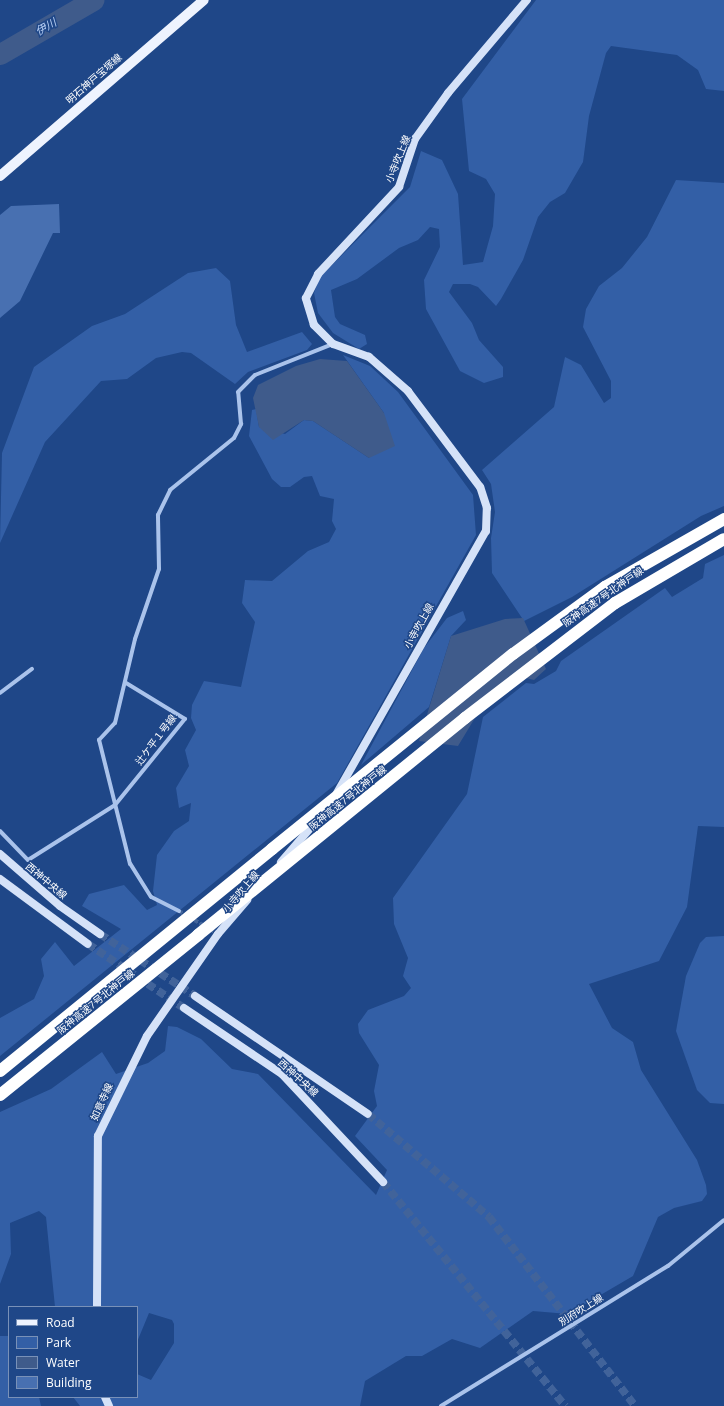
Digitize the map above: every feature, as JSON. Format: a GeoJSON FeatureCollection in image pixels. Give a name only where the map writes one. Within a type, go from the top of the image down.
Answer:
{"type":"FeatureCollection","features":[{"type":"Feature","properties":{"kind":"highway","name":"阪神高速7号北神戸線"},"geometry":{"type":"LineString","coordinates":[[0,1071],[513,654],[605,587],[724,519]]}},
{"type":"Feature","properties":{"kind":"highway","name":"阪神高速7号北神戸線"},"geometry":{"type":"LineString","coordinates":[[0,1095],[471,713],[615,603],[724,539]]}},
{"type":"Feature","properties":{"kind":"main road","name":"明石神戸宝塚線"},"geometry":{"type":"LineString","coordinates":[[0,176],[204,0]]}},
{"type":"Feature","properties":{"kind":"street","name":"小寺吹上線"},"geometry":{"type":"LineString","coordinates":[[218,934],[329,806],[486,531],[486,508],[480,487],[408,391],[369,357],[333,344],[314,325],[306,298],[318,274],[399,187],[415,139],[448,93],[527,0]]}},
{"type":"Feature","properties":{"kind":"street"},"geometry":{"type":"LineString","coordinates":[[179,911],[151,897],[130,864],[99,740],[115,723],[126,683],[134,639],[159,569],[156,539],[158,514],[170,490],[234,438],[241,424],[238,392],[255,375],[333,344]]}},
{"type":"Feature","properties":{"kind":"street"},"geometry":{"type":"LineString","coordinates":[[0,693],[32,669]]}},
{"type":"Feature","properties":{"kind":"street","name":"辻ケ平１号線"},"geometry":{"type":"LineString","coordinates":[[116,805],[185,719],[126,683]]}},
{"type":"Feature","properties":{"kind":"street"},"geometry":{"type":"LineString","coordinates":[[0,831],[28,860],[116,805]]}},
{"type":"Feature","properties":{"kind":"street","name":"西神中央線"},"geometry":{"type":"LineString","coordinates":[[0,854],[60,906],[100,934]]}},
{"type":"Feature","properties":{"kind":"street"},"geometry":{"type":"LineString","coordinates":[[0,879],[88,944]]}},
{"type":"Feature","properties":{"kind":"street","name":"如意寺線"},"geometry":{"type":"LineString","coordinates":[[97,1306],[98,1136],[147,1036],[218,934]]}},
{"type":"Feature","properties":{"kind":"street","name":"西神中央線"},"geometry":{"type":"LineString","coordinates":[[195,996],[368,1114]]}},
{"type":"Feature","properties":{"kind":"street","name":"西神中央線"},"geometry":{"type":"LineString","coordinates":[[184,1008],[282,1074],[383,1182]]}},
{"type":"Feature","properties":{"kind":"street","name":"別府吹上線"},"geometry":{"type":"LineString","coordinates":[[441,1406],[668,1266],[724,1220]]}},
{"type":"Feature","properties":{"kind":"green space"},"geometry":{"type":"Polygon","coordinates":[[[536,0],[724,0],[724,91],[706,89],[698,70],[677,55],[611,46],[606,53],[589,116],[583,162],[565,193],[550,202],[538,217],[523,260],[501,299],[496,306],[478,287],[470,284],[453,284],[449,292],[472,323],[479,340],[503,367],[503,377],[484,383],[460,371],[426,309],[424,280],[440,247],[439,229],[430,227],[418,240],[399,248],[357,279],[331,290],[335,317],[340,324],[365,335],[367,344],[359,349],[333,333],[318,313],[314,293],[320,277],[410,187],[421,151],[442,160],[458,194],[463,265],[483,262],[493,226],[495,194],[486,179],[469,171],[462,99],[536,0]]]}},
{"type":"Feature","properties":{"kind":"green space"},"geometry":{"type":"Polygon","coordinates":[[[676,180],[724,183],[724,506],[701,516],[572,597],[524,621],[492,573],[491,538],[495,512],[491,484],[482,470],[554,407],[565,357],[581,365],[604,403],[611,398],[611,381],[583,327],[586,309],[599,286],[622,268],[647,237],[676,180]]]}},
{"type":"Feature","properties":{"kind":"green space"},"geometry":{"type":"Polygon","coordinates":[[[216,268],[230,281],[236,325],[247,352],[302,332],[312,344],[307,350],[248,372],[235,384],[191,353],[182,352],[156,358],[127,379],[101,381],[45,442],[0,543],[2,453],[34,367],[92,326],[125,314],[188,273],[216,268]]]}},
{"type":"Feature","properties":{"kind":"green space"},"geometry":{"type":"Polygon","coordinates":[[[343,355],[370,366],[398,392],[473,495],[476,535],[337,783],[0,1056],[0,1018],[34,999],[44,976],[41,959],[55,942],[74,966],[121,929],[82,906],[89,894],[124,885],[147,910],[157,905],[153,891],[157,855],[174,831],[189,821],[191,803],[179,808],[176,788],[189,766],[185,750],[196,730],[191,718],[192,705],[204,681],[241,687],[255,622],[242,603],[245,580],[272,581],[308,551],[329,542],[336,529],[332,521],[334,499],[320,496],[312,476],[304,477],[290,487],[281,487],[272,479],[249,436],[252,410],[256,409],[259,427],[285,434],[304,420],[313,421],[369,458],[384,413],[343,355]]]}},
{"type":"Feature","properties":{"kind":"green space"},"geometry":{"type":"Polygon","coordinates":[[[724,555],[724,827],[698,826],[687,907],[659,961],[589,984],[612,1028],[633,1042],[641,1070],[697,1160],[706,1185],[707,1194],[702,1201],[674,1208],[658,1217],[633,1276],[568,1314],[533,1311],[480,1348],[452,1339],[422,1356],[406,1356],[365,1381],[360,1406],[80,1406],[74,1398],[138,1398],[138,1374],[151,1380],[174,1343],[174,1324],[172,1320],[149,1313],[138,1340],[138,1306],[55,1306],[46,1217],[39,1211],[10,1223],[11,1254],[0,1284],[0,1112],[51,1089],[102,1052],[116,1074],[148,1063],[165,1051],[168,1026],[177,1027],[201,1039],[232,1069],[258,1074],[376,1195],[387,1170],[355,1136],[377,1106],[374,1091],[379,1065],[359,1033],[358,1024],[368,1010],[404,996],[411,988],[403,976],[408,958],[394,924],[393,898],[467,794],[483,717],[526,683],[534,684],[556,671],[561,661],[665,588],[672,597],[703,578],[705,564],[724,555]]]}},
{"type":"Feature","properties":{"kind":"green space"},"geometry":{"type":"Polygon","coordinates":[[[463,611],[466,620],[451,636],[429,707],[361,765],[424,648],[447,618],[463,611]]]}},
{"type":"Feature","properties":{"kind":"green space"},"geometry":{"type":"Polygon","coordinates":[[[724,936],[724,1104],[710,1103],[697,1090],[676,1031],[686,976],[700,943],[706,937],[724,936]]]}},
{"type":"Feature","properties":{"kind":"green space"},"geometry":{"type":"Polygon","coordinates":[[[0,1336],[8,1336],[8,1398],[39,1398],[41,1406],[0,1406],[0,1336]]]}},
{"type":"Feature","properties":{"kind":"water"},"geometry":{"type":"Polygon","coordinates":[[[320,359],[347,361],[384,413],[395,446],[369,458],[313,421],[304,420],[273,440],[259,427],[253,398],[258,385],[296,366],[320,359]]]}},
{"type":"Feature","properties":{"kind":"water"},"geometry":{"type":"Polygon","coordinates":[[[523,618],[546,669],[534,680],[518,676],[481,708],[458,746],[419,741],[451,636],[505,619],[523,618]]]}},
{"type":"Feature","properties":{"kind":"building"},"geometry":{"type":"Polygon","coordinates":[[[59,204],[60,233],[53,233],[20,301],[0,318],[0,215],[11,206],[59,204]]]}},
{"type":"Feature","properties":{"kind":"waterway","name":"伊川"},"geometry":{"type":"LineString","coordinates":[[0,54],[93,0]]}},
{"type":"Feature","properties":{"kind":"tunnel"},"geometry":{"type":"LineString","coordinates":[[179,911],[218,934]]}},
{"type":"Feature","properties":{"kind":"tunnel"},"geometry":{"type":"LineString","coordinates":[[100,934],[195,996]]}},
{"type":"Feature","properties":{"kind":"tunnel"},"geometry":{"type":"LineString","coordinates":[[88,944],[184,1008]]}},
{"type":"Feature","properties":{"kind":"tunnel"},"geometry":{"type":"LineString","coordinates":[[368,1114],[489,1217],[635,1406]]}},
{"type":"Feature","properties":{"kind":"tunnel"},"geometry":{"type":"LineString","coordinates":[[383,1182],[565,1406]]}}]}
